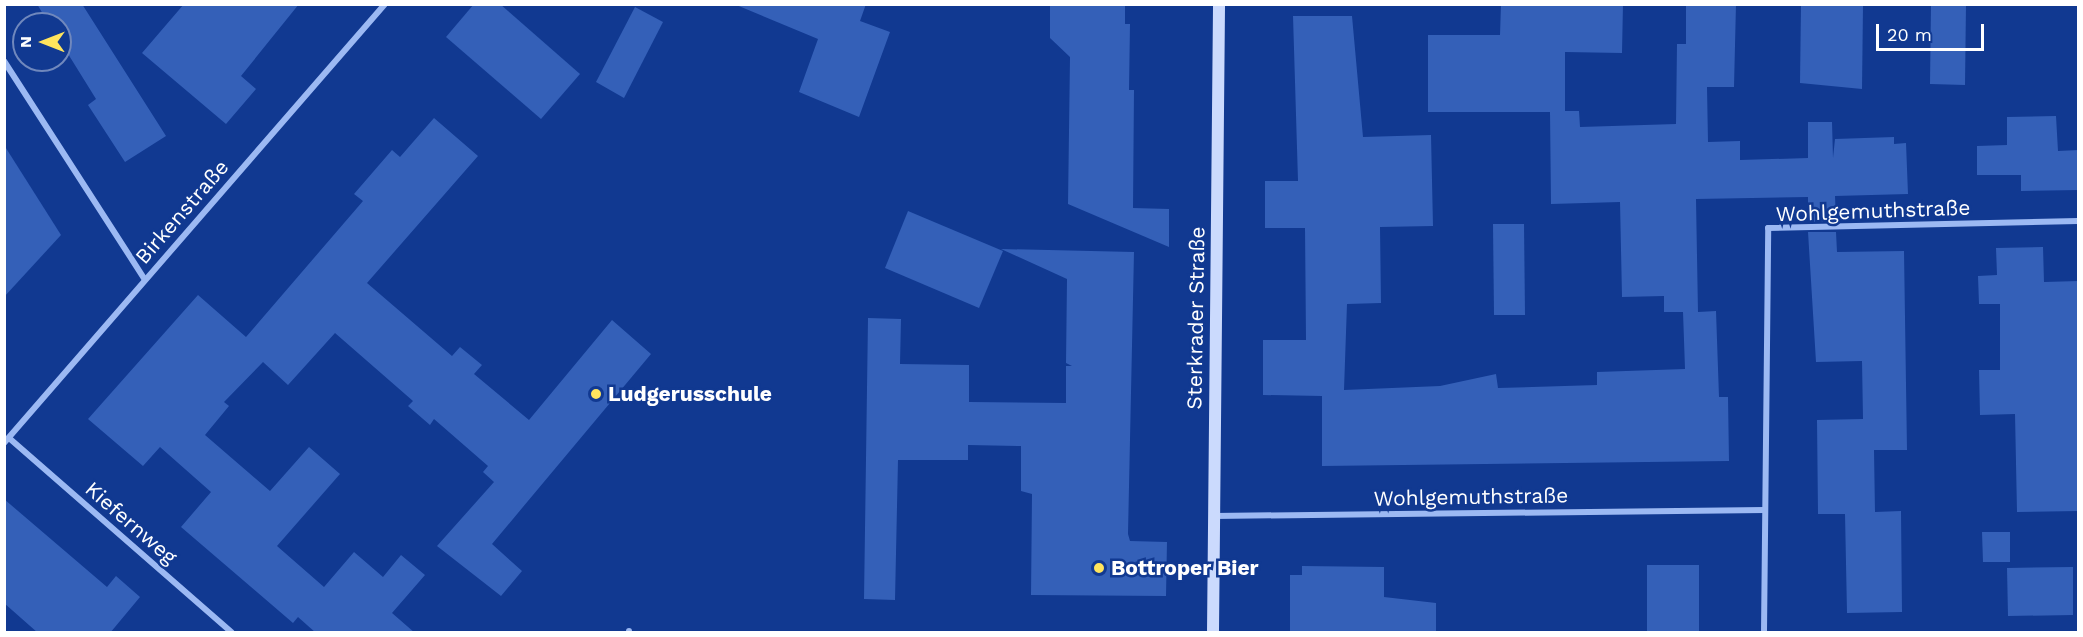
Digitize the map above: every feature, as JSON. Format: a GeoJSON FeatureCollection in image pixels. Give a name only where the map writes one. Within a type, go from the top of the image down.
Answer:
{"type":"FeatureCollection","features":[{"type":"Feature","properties":{"kind":"main road","name":"Sterkrader Straße"},"geometry":{"type":"LineString","coordinates":[[1213,633],[1219,4]]}},
{"type":"Feature","properties":{"kind":"street","name":"Birkenstraße"},"geometry":{"type":"LineString","coordinates":[[7,440],[385,4]]}},
{"type":"Feature","properties":{"kind":"street"},"geometry":{"type":"LineString","coordinates":[[4,61],[145,280]]}},
{"type":"Feature","properties":{"kind":"street","name":"Wohlgemuthstraße"},"geometry":{"type":"LineString","coordinates":[[1764,633],[1768,228],[2079,221]]}},
{"type":"Feature","properties":{"kind":"street","name":"Kiefernweg"},"geometry":{"type":"LineString","coordinates":[[7,440],[231,633]]}},
{"type":"Feature","properties":{"kind":"street","name":"Wohlgemuthstraße"},"geometry":{"type":"LineString","coordinates":[[1213,516],[1765,510]]}},
{"type":"Feature","properties":{"kind":"building"},"geometry":{"type":"Polygon","coordinates":[[[37,4],[82,4],[166,136],[125,162],[88,105],[96,99],[72,60],[72,12],[42,12],[37,4]]]}},
{"type":"Feature","properties":{"kind":"building"},"geometry":{"type":"Polygon","coordinates":[[[184,4],[299,4],[241,76],[256,89],[226,124],[142,53],[184,4]]]}},
{"type":"Feature","properties":{"kind":"building"},"geometry":{"type":"Polygon","coordinates":[[[474,4],[500,4],[580,74],[541,119],[446,37],[474,4]]]}},
{"type":"Feature","properties":{"kind":"building"},"geometry":{"type":"Polygon","coordinates":[[[734,4],[866,4],[860,21],[890,32],[859,117],[799,92],[818,39],[734,4]]]}},
{"type":"Feature","properties":{"kind":"building"},"geometry":{"type":"Polygon","coordinates":[[[1050,4],[1125,4],[1125,24],[1130,24],[1129,90],[1134,90],[1133,208],[1169,209],[1169,247],[1068,204],[1070,57],[1050,38],[1050,4]]]}},
{"type":"Feature","properties":{"kind":"building"},"geometry":{"type":"Polygon","coordinates":[[[1501,4],[1623,4],[1622,53],[1565,52],[1565,111],[1579,111],[1580,127],[1676,124],[1677,44],[1686,44],[1686,4],[1736,4],[1734,87],[1707,87],[1708,142],[1740,141],[1740,160],[1808,158],[1808,122],[1832,122],[1833,158],[1835,139],[1894,137],[1894,144],[1906,143],[1908,194],[1835,196],[1836,221],[1808,222],[1808,197],[1696,199],[1698,312],[1716,311],[1719,397],[1728,397],[1729,461],[1322,466],[1322,396],[1263,395],[1263,340],[1306,340],[1305,228],[1265,228],[1265,181],[1298,181],[1293,16],[1352,16],[1363,137],[1431,135],[1433,226],[1380,227],[1381,303],[1347,304],[1344,390],[1440,386],[1496,374],[1498,388],[1597,385],[1597,372],[1685,369],[1683,312],[1664,312],[1664,296],[1622,297],[1620,202],[1551,204],[1550,112],[1428,112],[1428,35],[1500,35],[1501,4]]]}},
{"type":"Feature","properties":{"kind":"building"},"geometry":{"type":"Polygon","coordinates":[[[1931,4],[1966,4],[1965,85],[1930,84],[1931,4]]]}},
{"type":"Feature","properties":{"kind":"building"},"geometry":{"type":"Polygon","coordinates":[[[1801,5],[1863,6],[1862,89],[1800,83],[1801,5]]]}},
{"type":"Feature","properties":{"kind":"building"},"geometry":{"type":"Polygon","coordinates":[[[635,7],[663,22],[624,98],[596,82],[635,7]]]}},
{"type":"Feature","properties":{"kind":"building"},"geometry":{"type":"Polygon","coordinates":[[[2056,116],[2058,151],[2079,150],[2079,190],[2021,191],[2021,175],[1977,175],[1977,146],[2007,145],[2007,117],[2056,116]]]}},
{"type":"Feature","properties":{"kind":"building"},"geometry":{"type":"Polygon","coordinates":[[[434,118],[478,156],[367,283],[452,356],[460,347],[482,365],[474,374],[529,420],[612,320],[651,354],[492,544],[522,571],[501,596],[437,546],[494,482],[483,472],[488,466],[434,419],[430,425],[408,406],[413,401],[335,333],[288,385],[263,362],[224,402],[229,406],[205,435],[270,491],[309,447],[340,474],[277,546],[324,587],[354,552],[383,577],[401,555],[425,575],[392,613],[415,633],[316,633],[298,617],[293,623],[181,527],[211,492],[160,447],[143,466],[88,419],[198,295],[246,337],[363,201],[354,194],[392,150],[400,157],[434,118]]]}},
{"type":"Feature","properties":{"kind":"building"},"geometry":{"type":"Polygon","coordinates":[[[4,145],[61,235],[4,297],[4,145]]]}},
{"type":"Feature","properties":{"kind":"building"},"geometry":{"type":"Polygon","coordinates":[[[908,211],[1003,251],[979,308],[885,268],[908,211]]]}},
{"type":"Feature","properties":{"kind":"building"},"geometry":{"type":"Polygon","coordinates":[[[1493,224],[1524,224],[1525,315],[1494,315],[1493,224]]]}},
{"type":"Feature","properties":{"kind":"building"},"geometry":{"type":"Polygon","coordinates":[[[1808,232],[1836,232],[1837,252],[1904,251],[1907,450],[1874,450],[1875,512],[1901,511],[1902,612],[1847,613],[1845,514],[1818,514],[1817,420],[1863,419],[1862,361],[1816,362],[1808,232]]]}},
{"type":"Feature","properties":{"kind":"building"},"geometry":{"type":"Polygon","coordinates":[[[2043,247],[2044,282],[2079,281],[2079,511],[2017,512],[2015,414],[1980,415],[1979,370],[2000,370],[2000,304],[1979,304],[1978,276],[1997,275],[1996,248],[2043,247]]]}},
{"type":"Feature","properties":{"kind":"building"},"geometry":{"type":"Polygon","coordinates":[[[1001,249],[1134,252],[1128,534],[1130,541],[1167,542],[1166,596],[1031,595],[1032,494],[1021,491],[1021,446],[968,445],[968,460],[898,460],[895,600],[864,599],[868,318],[901,319],[900,364],[969,365],[969,402],[1066,403],[1066,366],[1072,366],[1066,363],[1067,279],[1001,249]]]}},
{"type":"Feature","properties":{"kind":"building"},"geometry":{"type":"Polygon","coordinates":[[[4,499],[107,587],[116,576],[140,597],[110,633],[38,633],[4,603],[4,499]]]}},
{"type":"Feature","properties":{"kind":"building"},"geometry":{"type":"Polygon","coordinates":[[[1982,532],[2010,532],[2010,562],[1983,562],[1982,532]]]}},
{"type":"Feature","properties":{"kind":"building"},"geometry":{"type":"Polygon","coordinates":[[[1647,565],[1699,565],[1699,633],[1647,633],[1647,565]]]}},
{"type":"Feature","properties":{"kind":"building"},"geometry":{"type":"Polygon","coordinates":[[[1302,566],[1384,567],[1384,597],[1436,603],[1436,633],[1290,633],[1290,575],[1302,575],[1302,566]]]}},
{"type":"Feature","properties":{"kind":"building"},"geometry":{"type":"Polygon","coordinates":[[[2073,567],[2073,615],[2008,616],[2007,568],[2073,567]]]}},
{"type":"Feature","properties":{"kind":"place","name":"Ludgerusschule"},"geometry":{"type":"Point","coordinates":[596,394]}},
{"type":"Feature","properties":{"kind":"place","name":"Bottroper Bier"},"geometry":{"type":"Point","coordinates":[1099,568]}}]}
